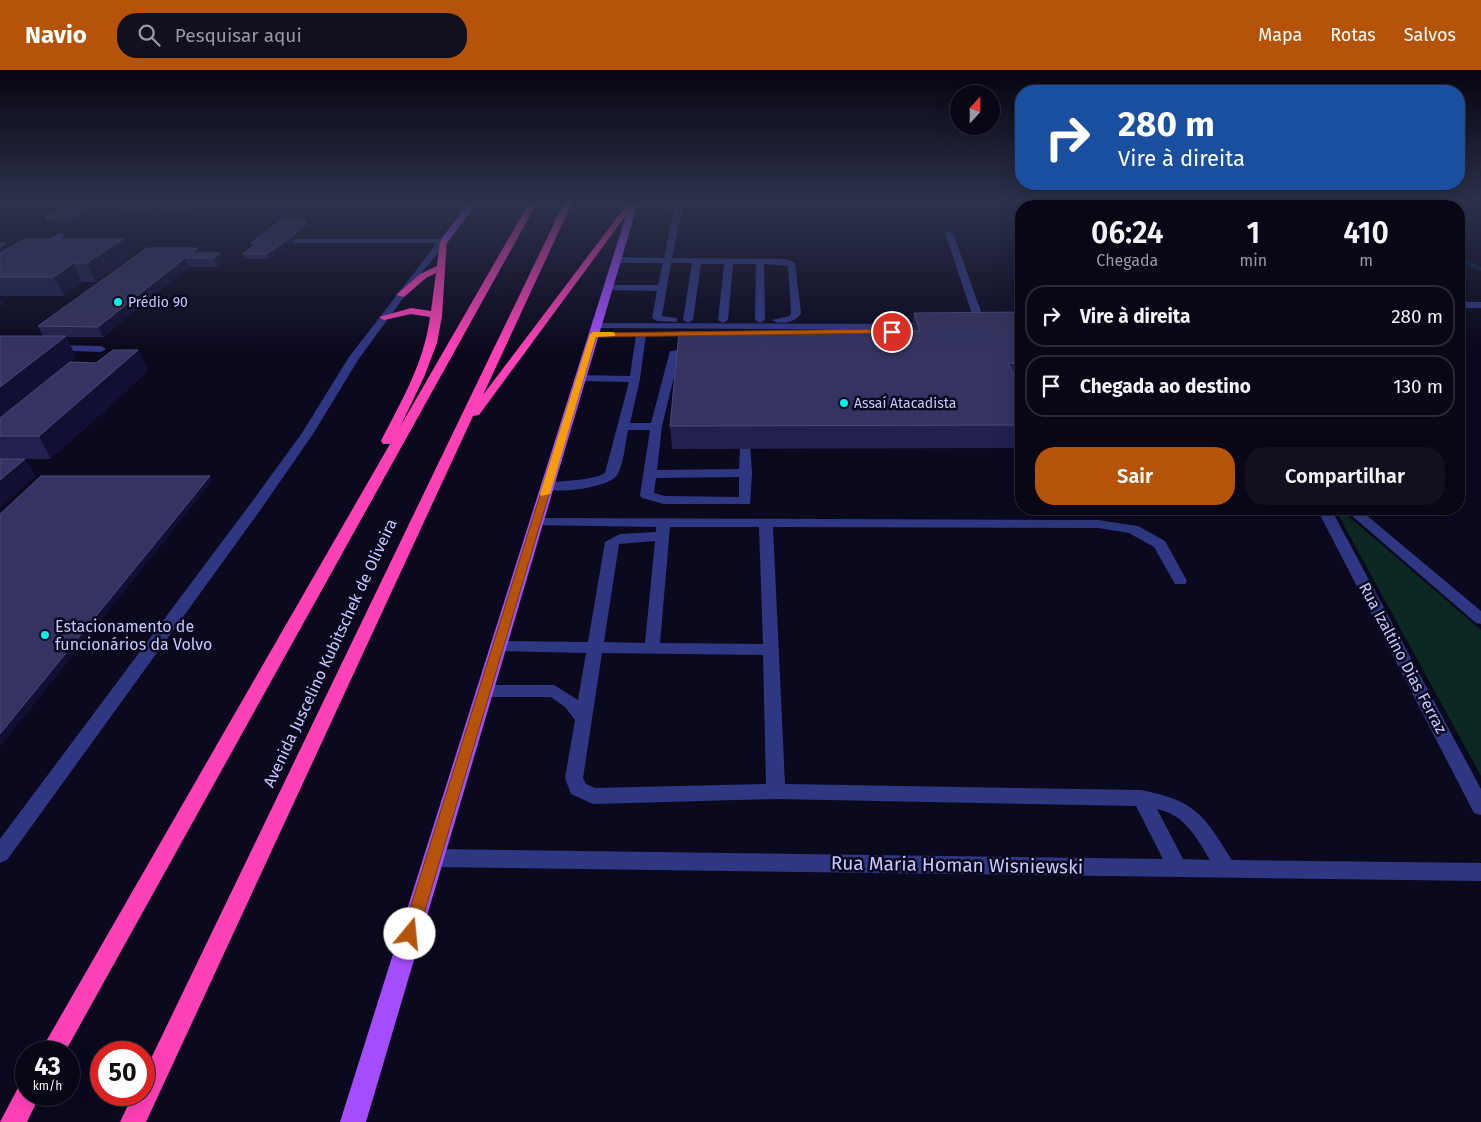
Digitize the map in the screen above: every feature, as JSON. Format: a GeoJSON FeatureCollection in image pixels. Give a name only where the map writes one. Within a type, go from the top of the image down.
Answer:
{"type":"FeatureCollection","features":[{"type":"Feature","properties":{"kind":"highway"},"geometry":{"type":"LineString","coordinates":[[221,754],[419,377],[432,343],[437,316],[442,252]]}},
{"type":"Feature","properties":{"kind":"highway","name":"Avenida Juscelino Kubitschek de Oliveira"},"geometry":{"type":"LineString","coordinates":[[58,1041],[505,252]]}},
{"type":"Feature","properties":{"kind":"highway","name":"Avenida Juscelino Kubitschek de Oliveira"},"geometry":{"type":"LineString","coordinates":[[133,1122],[544,252]]}},
{"type":"Feature","properties":{"kind":"highway"},"geometry":{"type":"LineString","coordinates":[[455,441],[596,252]]}},
{"type":"Feature","properties":{"kind":"highway"},"geometry":{"type":"LineString","coordinates":[[401,295],[423,276],[440,268]]}},
{"type":"Feature","properties":{"kind":"highway"},"geometry":{"type":"LineString","coordinates":[[384,317],[420,311],[437,316]]}},
{"type":"Feature","properties":{"kind":"highway"},"geometry":{"type":"LineString","coordinates":[[13,1122],[22,1106]]}},
{"type":"Feature","properties":{"kind":"main road"},"geometry":{"type":"LineString","coordinates":[[353,1122],[618,252]]}},
{"type":"Feature","properties":{"kind":"street"},"geometry":{"type":"LineString","coordinates":[[0,854],[256,506],[307,434],[353,360],[435,252]]}},
{"type":"Feature","properties":{"kind":"street"},"geometry":{"type":"LineString","coordinates":[[616,260],[667,261],[760,261],[786,262],[792,265],[796,313],[794,318],[787,320],[662,320],[657,318],[662,288],[667,261],[669,252]]}},
{"type":"Feature","properties":{"kind":"street"},"geometry":{"type":"LineString","coordinates":[[956,252],[979,320],[974,325],[963,329],[982,331]]}},
{"type":"Feature","properties":{"kind":"street"},"geometry":{"type":"LineString","coordinates":[[688,320],[697,261]]}},
{"type":"Feature","properties":{"kind":"street"},"geometry":{"type":"LineString","coordinates":[[724,320],[729,261]]}},
{"type":"Feature","properties":{"kind":"street"},"geometry":{"type":"LineString","coordinates":[[760,261],[760,320]]}},
{"type":"Feature","properties":{"kind":"street"},"geometry":{"type":"LineString","coordinates":[[608,288],[662,288]]}},
{"type":"Feature","properties":{"kind":"street"},"geometry":{"type":"LineString","coordinates":[[1465,305],[1481,305]]}},
{"type":"Feature","properties":{"kind":"street"},"geometry":{"type":"LineString","coordinates":[[943,329],[641,334],[595,330],[943,329]]}},
{"type":"Feature","properties":{"kind":"street"},"geometry":{"type":"LineString","coordinates":[[547,486],[604,481],[611,475],[624,427],[641,334]]}},
{"type":"Feature","properties":{"kind":"street"},"geometry":{"type":"LineString","coordinates":[[37,348],[101,349]]}},
{"type":"Feature","properties":{"kind":"street"},"geometry":{"type":"LineString","coordinates":[[714,350],[674,353],[656,426],[648,474],[647,495],[657,499],[745,501],[746,448]]}},
{"type":"Feature","properties":{"kind":"street"},"geometry":{"type":"LineString","coordinates":[[580,378],[634,379]]}},
{"type":"Feature","properties":{"kind":"street"},"geometry":{"type":"LineString","coordinates":[[624,427],[656,426]]}},
{"type":"Feature","properties":{"kind":"street"},"geometry":{"type":"LineString","coordinates":[[648,474],[746,473]]}},
{"type":"Feature","properties":{"kind":"street","name":"Rua Izaltino Dias Ferraz"},"geometry":{"type":"LineString","coordinates":[[1327,515],[1481,807]]}},
{"type":"Feature","properties":{"kind":"street"},"geometry":{"type":"LineString","coordinates":[[1358,515],[1481,619]]}},
{"type":"Feature","properties":{"kind":"street"},"geometry":{"type":"LineString","coordinates":[[536,522],[663,529],[766,523],[1098,524],[1133,529],[1160,544],[1180,581]]}},
{"type":"Feature","properties":{"kind":"street"},"geometry":{"type":"LineString","coordinates":[[766,523],[776,791]]}},
{"type":"Feature","properties":{"kind":"street"},"geometry":{"type":"LineString","coordinates":[[663,529],[620,538],[612,542],[574,778],[578,789],[593,796],[776,791],[1141,798],[1167,803],[1183,810],[1200,829],[1227,868]]}},
{"type":"Feature","properties":{"kind":"street"},"geometry":{"type":"LineString","coordinates":[[652,649],[663,529]]}},
{"type":"Feature","properties":{"kind":"street"},"geometry":{"type":"LineString","coordinates":[[498,646],[771,650]]}},
{"type":"Feature","properties":{"kind":"street"},"geometry":{"type":"LineString","coordinates":[[484,691],[554,691],[571,703],[583,719]]}},
{"type":"Feature","properties":{"kind":"street"},"geometry":{"type":"LineString","coordinates":[[1141,798],[1158,827],[1177,868]]}},
{"type":"Feature","properties":{"kind":"street","name":"Rua Maria Homan Wisniewski"},"geometry":{"type":"LineString","coordinates":[[433,858],[1481,872]]}},
{"type":"Feature","properties":{"kind":"green space"},"geometry":{"type":"Polygon","coordinates":[[[1338,515],[1347,515],[1481,630],[1481,776],[1338,515]]]}},
{"type":"Feature","properties":{"kind":"building"},"geometry":{"type":"Polygon","coordinates":[[[103,252],[87,263],[73,263],[54,277],[0,277],[0,253],[103,252]]]}},
{"type":"Feature","properties":{"kind":"building"},"geometry":{"type":"Polygon","coordinates":[[[141,252],[220,253],[214,258],[185,258],[98,327],[38,326],[141,252]]]}},
{"type":"Feature","properties":{"kind":"building"},"geometry":{"type":"Polygon","coordinates":[[[245,252],[270,252],[267,254],[243,254],[245,252]]]}},
{"type":"Feature","properties":{"kind":"building","name":"Assaí Atacadista"},"geometry":{"type":"Polygon","coordinates":[[[1015,312],[1015,363],[1008,363],[1015,378],[1015,425],[670,426],[679,332],[920,331],[914,313],[1015,312]]]}},
{"type":"Feature","properties":{"kind":"building"},"geometry":{"type":"Polygon","coordinates":[[[0,336],[66,336],[0,387],[0,336]]]}},
{"type":"Feature","properties":{"kind":"building"},"geometry":{"type":"Polygon","coordinates":[[[113,350],[138,350],[39,436],[0,436],[0,418],[70,362],[96,363],[113,350]]]}},
{"type":"Feature","properties":{"kind":"building"},"geometry":{"type":"Polygon","coordinates":[[[0,459],[25,459],[0,480],[0,459]]]}},
{"type":"Feature","properties":{"kind":"building","name":"Estacionamento de funcionários da Volvo"},"geometry":{"type":"Polygon","coordinates":[[[41,476],[210,476],[0,734],[0,514],[41,476]]]}},
{"type":"Feature","properties":{"kind":"waterway"},"geometry":{"type":"LineString","coordinates":[[1465,262],[1481,269]]}},
{"type":"Feature","properties":{"kind":"slow traffic"},"geometry":{"type":"LineString","coordinates":[[545,494],[593,334],[612,334]]}},
{"type":"Feature","properties":{"kind":"place","name":"Prédio 90"},"geometry":{"type":"Point","coordinates":[118,302]}},
{"type":"Feature","properties":{"kind":"place","name":"Assaí Atacadista"},"geometry":{"type":"Point","coordinates":[844,403]}},
{"type":"Feature","properties":{"kind":"place","name":"Estacionamento de funcionários da Volvo"},"geometry":{"type":"Point","coordinates":[45,635]}},
{"type":"Feature","properties":{"kind":"route"},"geometry":{"type":"LineString","coordinates":[[410,934],[593,334],[892,332]]}}]}
